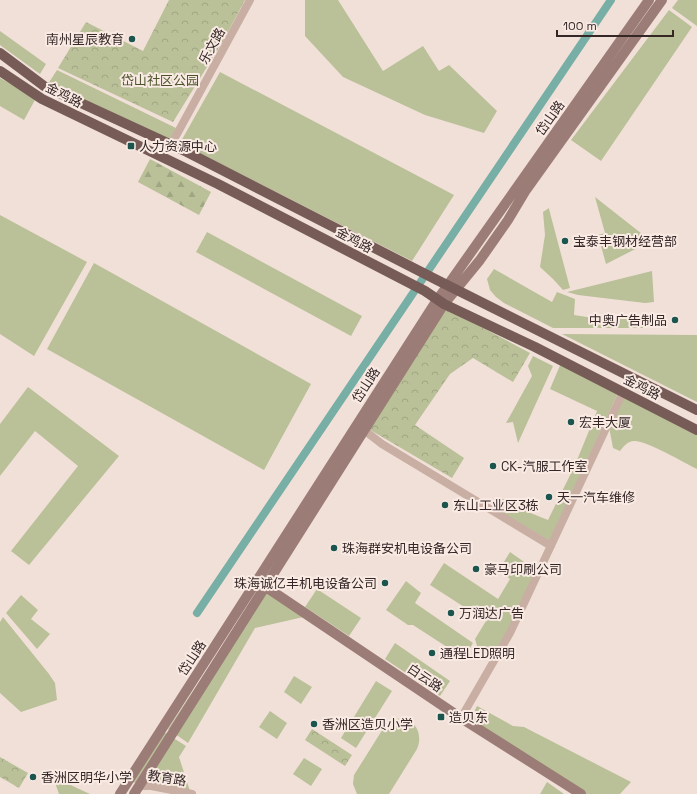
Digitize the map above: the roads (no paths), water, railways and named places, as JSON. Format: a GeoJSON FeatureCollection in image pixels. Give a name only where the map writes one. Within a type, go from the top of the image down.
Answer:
{"type":"FeatureCollection","features":[{"type":"Feature","properties":{"kind":"main road","name":"金鸡路"},"geometry":{"type":"LineString","coordinates":[[1,55],[44,86],[171,145],[452,288],[697,410]]}},
{"type":"Feature","properties":{"kind":"main road","name":"金鸡路"},"geometry":{"type":"LineString","coordinates":[[0,71],[42,99],[218,184],[425,291],[440,302],[535,347],[697,430]]}},
{"type":"Feature","properties":{"kind":"street","name":"乐文路"},"geometry":{"type":"LineString","coordinates":[[171,145],[250,0]]}},
{"type":"Feature","properties":{"kind":"street","name":"岱山路"},"geometry":{"type":"LineString","coordinates":[[452,288],[649,0]]}},
{"type":"Feature","properties":{"kind":"street","name":"岱山路"},"geometry":{"type":"LineString","coordinates":[[120,794],[261,583],[440,302],[480,260],[508,220],[526,190],[662,0]]}},
{"type":"Feature","properties":{"kind":"street"},"geometry":{"type":"LineString","coordinates":[[461,718],[510,633],[623,392]]}},
{"type":"Feature","properties":{"kind":"street"},"geometry":{"type":"LineString","coordinates":[[361,427],[382,444],[551,546]]}},
{"type":"Feature","properties":{"kind":"street","name":"岱山路"},"geometry":{"type":"LineString","coordinates":[[136,790],[261,583]]}},
{"type":"Feature","properties":{"kind":"street","name":"白云路"},"geometry":{"type":"LineString","coordinates":[[261,583],[461,718],[581,794]]}},
{"type":"Feature","properties":{"kind":"street","name":"教育路"},"geometry":{"type":"LineString","coordinates":[[136,790],[151,786],[192,794]]}},
{"type":"Feature","properties":{"kind":"waterway"},"geometry":{"type":"LineString","coordinates":[[197,613],[611,0]]}},
{"type":"Feature","properties":{"kind":"place","name":"南州星辰教育"},"geometry":{"type":"Point","coordinates":[132,39]}},
{"type":"Feature","properties":{"kind":"place","name":"人力资源中心"},"geometry":{"type":"Point","coordinates":[131,146]}},
{"type":"Feature","properties":{"kind":"place","name":"宝泰丰钢材经营部"},"geometry":{"type":"Point","coordinates":[565,241]}},
{"type":"Feature","properties":{"kind":"place","name":"中奥广告制品"},"geometry":{"type":"Point","coordinates":[675,320]}},
{"type":"Feature","properties":{"kind":"place","name":"宏丰大厦"},"geometry":{"type":"Point","coordinates":[571,422]}},
{"type":"Feature","properties":{"kind":"place","name":"CK-汽服工作室"},"geometry":{"type":"Point","coordinates":[493,466]}},
{"type":"Feature","properties":{"kind":"place","name":"天一汽车维修"},"geometry":{"type":"Point","coordinates":[549,497]}},
{"type":"Feature","properties":{"kind":"place","name":"东山工业区3栋"},"geometry":{"type":"Point","coordinates":[445,505]}},
{"type":"Feature","properties":{"kind":"place","name":"珠海群安机电设备公司"},"geometry":{"type":"Point","coordinates":[334,548]}},
{"type":"Feature","properties":{"kind":"place","name":"豪马印刷公司"},"geometry":{"type":"Point","coordinates":[476,569]}},
{"type":"Feature","properties":{"kind":"place","name":"珠海诚亿丰机电设备公司"},"geometry":{"type":"Point","coordinates":[385,583]}},
{"type":"Feature","properties":{"kind":"place","name":"万润达广告"},"geometry":{"type":"Point","coordinates":[451,613]}},
{"type":"Feature","properties":{"kind":"place","name":"通程LED照明"},"geometry":{"type":"Point","coordinates":[432,653]}},
{"type":"Feature","properties":{"kind":"place","name":"造贝东"},"geometry":{"type":"Point","coordinates":[441,717]}},
{"type":"Feature","properties":{"kind":"place","name":"香洲区造贝小学"},"geometry":{"type":"Point","coordinates":[314,724]}},
{"type":"Feature","properties":{"kind":"place","name":"香洲区明华小学"},"geometry":{"type":"Point","coordinates":[33,777]}},
{"type":"Feature","properties":{"kind":"park label","name":"岱山社区公园"},"geometry":{"type":"Point","coordinates":[160,80]}}]}
